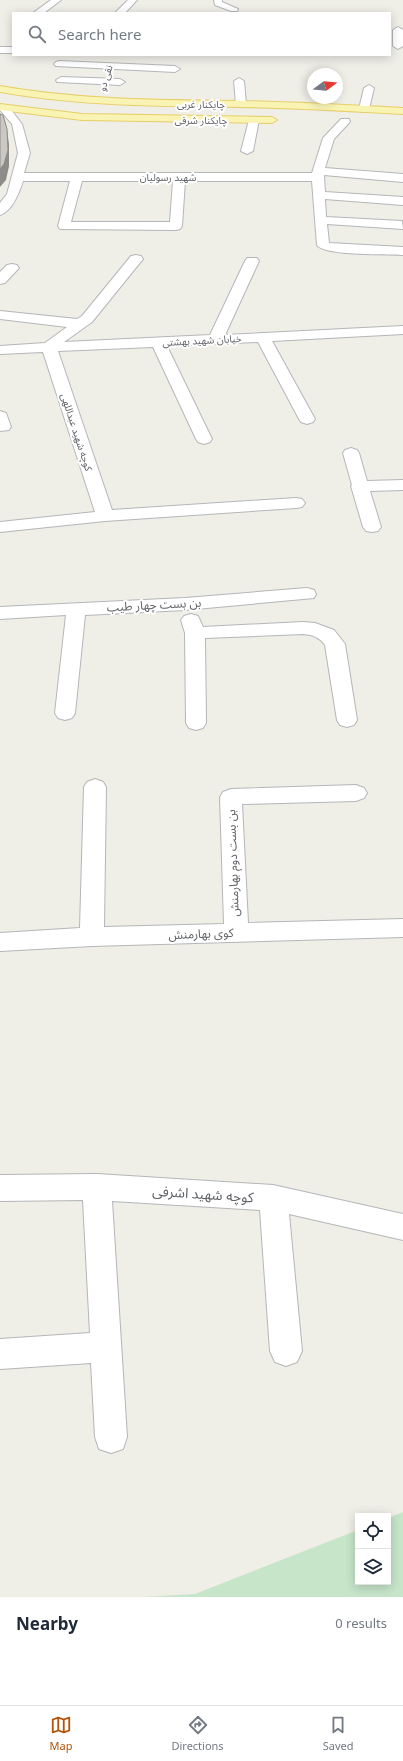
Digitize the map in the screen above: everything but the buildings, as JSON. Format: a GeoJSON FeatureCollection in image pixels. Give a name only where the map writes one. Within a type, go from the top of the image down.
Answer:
{"type":"FeatureCollection","features":[{"type":"Feature","properties":{"kind":"main road","name":"چایکنار غربی"},"geometry":{"type":"LineString","coordinates":[[0,89],[98,101],[241,104],[403,111]]}},
{"type":"Feature","properties":{"kind":"main road","name":"چایکنار شرقی"},"geometry":{"type":"LineString","coordinates":[[2,108],[82,117],[284,120]]}},
{"type":"Feature","properties":{"kind":"main road"},"geometry":{"type":"LineString","coordinates":[[330,121],[349,121]]}},
{"type":"Feature","properties":{"kind":"street"},"geometry":{"type":"LineString","coordinates":[[39,12],[57,0]]}},
{"type":"Feature","properties":{"kind":"street"},"geometry":{"type":"LineString","coordinates":[[121,12],[133,0]]}},
{"type":"Feature","properties":{"kind":"street"},"geometry":{"type":"LineString","coordinates":[[218,0],[218,3],[234,9]]}},
{"type":"Feature","properties":{"kind":"street"},"geometry":{"type":"LineString","coordinates":[[397,46],[398,30]]}},
{"type":"Feature","properties":{"kind":"street"},"geometry":{"type":"LineString","coordinates":[[0,60],[7,50]]}},
{"type":"Feature","properties":{"kind":"street","name":"نقی دو"},"geometry":{"type":"LineString","coordinates":[[98,101],[112,56]]}},
{"type":"Feature","properties":{"kind":"street"},"geometry":{"type":"LineString","coordinates":[[60,64],[175,69]]}},
{"type":"Feature","properties":{"kind":"street"},"geometry":{"type":"LineString","coordinates":[[60,80],[132,82]]}},
{"type":"Feature","properties":{"kind":"street"},"geometry":{"type":"LineString","coordinates":[[239,81],[241,104]]}},
{"type":"Feature","properties":{"kind":"street"},"geometry":{"type":"LineString","coordinates":[[364,109],[369,88]]}},
{"type":"Feature","properties":{"kind":"street"},"geometry":{"type":"LineString","coordinates":[[0,211],[13,194],[24,153],[17,124],[2,108]]}},
{"type":"Feature","properties":{"kind":"street"},"geometry":{"type":"LineString","coordinates":[[247,151],[254,120]]}},
{"type":"Feature","properties":{"kind":"street"},"geometry":{"type":"LineString","coordinates":[[349,121],[329,138],[319,174],[320,220],[323,245],[325,247],[403,251]]}},
{"type":"Feature","properties":{"kind":"street","name":"شهید رسولیان"},"geometry":{"type":"LineString","coordinates":[[18,177],[179,177],[319,174],[403,178]]}},
{"type":"Feature","properties":{"kind":"street"},"geometry":{"type":"LineString","coordinates":[[77,177],[64,226],[176,226],[179,177]]}},
{"type":"Feature","properties":{"kind":"street"},"geometry":{"type":"LineString","coordinates":[[319,195],[403,201]]}},
{"type":"Feature","properties":{"kind":"street"},"geometry":{"type":"LineString","coordinates":[[320,220],[402,225]]}},
{"type":"Feature","properties":{"kind":"street"},"geometry":{"type":"LineString","coordinates":[[49,347],[87,319],[136,258]]}},
{"type":"Feature","properties":{"kind":"street"},"geometry":{"type":"LineString","coordinates":[[215,340],[252,261]]}},
{"type":"Feature","properties":{"kind":"street"},"geometry":{"type":"LineString","coordinates":[[0,280],[12,268]]}},
{"type":"Feature","properties":{"kind":"street"},"geometry":{"type":"LineString","coordinates":[[0,315],[81,324]]}},
{"type":"Feature","properties":{"kind":"street","name":"خیابان شهید بهشتی"},"geometry":{"type":"LineString","coordinates":[[0,350],[403,330]]}},
{"type":"Feature","properties":{"kind":"street"},"geometry":{"type":"LineString","coordinates":[[263,337],[307,419]]}},
{"type":"Feature","properties":{"kind":"street"},"geometry":{"type":"LineString","coordinates":[[158,343],[204,439]]}},
{"type":"Feature","properties":{"kind":"street","name":"کوچه شهید عبداللهی"},"geometry":{"type":"LineString","coordinates":[[49,347],[105,516]]}},
{"type":"Feature","properties":{"kind":"street"},"geometry":{"type":"LineString","coordinates":[[351,454],[372,527]]}},
{"type":"Feature","properties":{"kind":"street"},"geometry":{"type":"LineString","coordinates":[[359,486],[403,485]]}},
{"type":"Feature","properties":{"kind":"street"},"geometry":{"type":"LineString","coordinates":[[0,527],[105,516],[296,503]]}},
{"type":"Feature","properties":{"kind":"street","name":"بن بست چهار طیب"},"geometry":{"type":"LineString","coordinates":[[0,613],[185,604],[307,594]]}},
{"type":"Feature","properties":{"kind":"street"},"geometry":{"type":"LineString","coordinates":[[185,604],[195,633],[196,723]]}},
{"type":"Feature","properties":{"kind":"street"},"geometry":{"type":"LineString","coordinates":[[65,713],[76,610]]}},
{"type":"Feature","properties":{"kind":"street"},"geometry":{"type":"LineString","coordinates":[[195,633],[303,628],[315,629],[327,634],[335,644],[347,720]]}},
{"type":"Feature","properties":{"kind":"street"},"geometry":{"type":"LineString","coordinates":[[92,937],[95,787]]}},
{"type":"Feature","properties":{"kind":"street","name":"بن بست دوم بهارمنش"},"geometry":{"type":"LineString","coordinates":[[236,933],[231,797],[356,793]]}},
{"type":"Feature","properties":{"kind":"street","name":"کوی بهارمنش"},"geometry":{"type":"LineString","coordinates":[[0,942],[92,937],[403,928]]}},
{"type":"Feature","properties":{"kind":"street"},"geometry":{"type":"LineString","coordinates":[[97,1187],[111,1437]]}},
{"type":"Feature","properties":{"kind":"street","name":"کوچه شهید اشرفی"},"geometry":{"type":"LineString","coordinates":[[0,1188],[97,1187],[273,1198],[403,1227]]}},
{"type":"Feature","properties":{"kind":"street"},"geometry":{"type":"LineString","coordinates":[[273,1198],[286,1351]]}},
{"type":"Feature","properties":{"kind":"street"},"geometry":{"type":"LineString","coordinates":[[0,1354],[106,1347]]}},
{"type":"Feature","properties":{"kind":"green space"},"geometry":{"type":"Polygon","coordinates":[[[403,1512],[403,1597],[143,1597],[195,1594],[355,1531],[355,1585],[391,1585],[391,1517],[403,1512]]]}}]}
